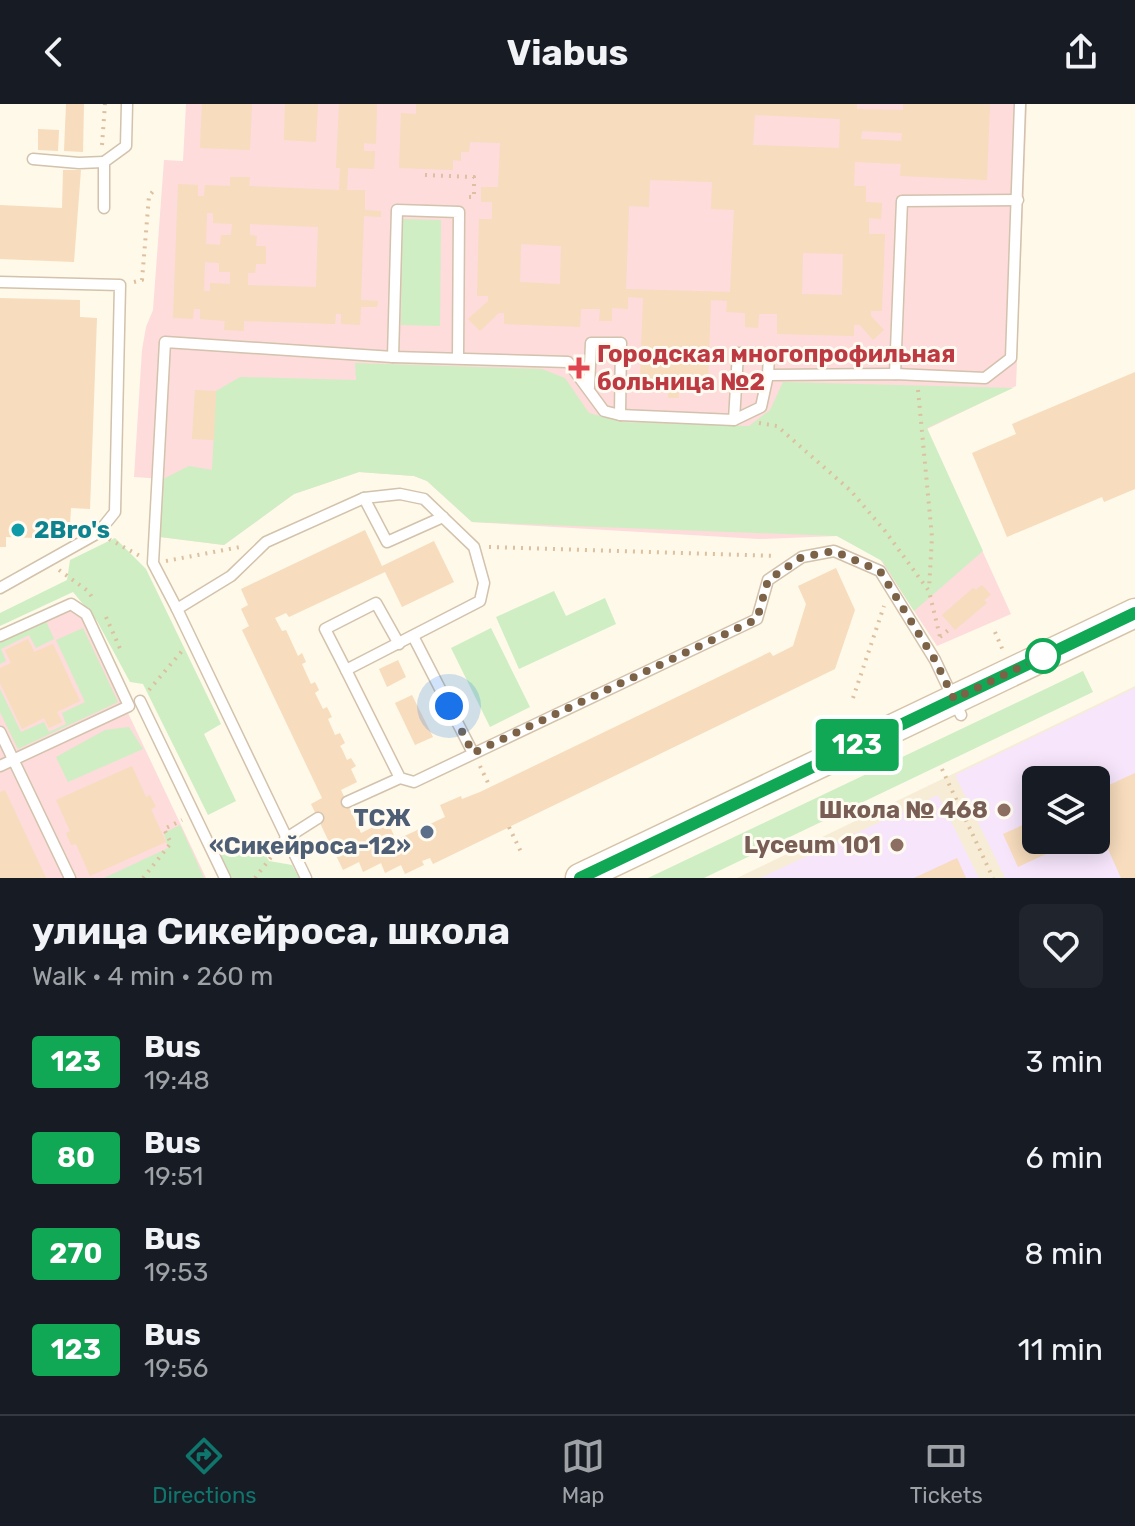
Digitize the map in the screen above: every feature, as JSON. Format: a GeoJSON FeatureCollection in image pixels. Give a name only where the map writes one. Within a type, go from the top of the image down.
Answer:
{"type":"FeatureCollection","features":[{"type":"Feature","properties":{"kind":"street"},"geometry":{"type":"LineString","coordinates":[[620,878],[958,707],[1135,613]]}},
{"type":"Feature","properties":{"kind":"street"},"geometry":{"type":"LineString","coordinates":[[580,878],[958,707],[1135,632]]}},
{"type":"Feature","properties":{"kind":"lane"},"geometry":{"type":"LineString","coordinates":[[33,159],[104,162],[126,146],[127,104]]}},
{"type":"Feature","properties":{"kind":"lane"},"geometry":{"type":"LineString","coordinates":[[768,375],[895,374],[985,378],[1011,358],[1020,104]]}},
{"type":"Feature","properties":{"kind":"lane"},"geometry":{"type":"LineString","coordinates":[[104,162],[104,208]]}},
{"type":"Feature","properties":{"kind":"lane"},"geometry":{"type":"LineString","coordinates":[[895,374],[902,201],[1018,200]]}},
{"type":"Feature","properties":{"kind":"lane"},"geometry":{"type":"LineString","coordinates":[[393,357],[397,210],[459,212],[458,358]]}},
{"type":"Feature","properties":{"kind":"lane"},"geometry":{"type":"LineString","coordinates":[[0,282],[120,285],[115,512],[98,533],[0,588]]}},
{"type":"Feature","properties":{"kind":"lane"},"geometry":{"type":"LineString","coordinates":[[306,878],[153,563],[165,342],[393,357],[568,362],[604,411],[620,415],[734,420],[761,407],[769,355],[738,353],[734,420]]}},
{"type":"Feature","properties":{"kind":"lane"},"geometry":{"type":"LineString","coordinates":[[589,387],[591,343],[621,343],[620,415]]}},
{"type":"Feature","properties":{"kind":"lane"},"geometry":{"type":"LineString","coordinates":[[177,609],[231,576],[266,542],[364,498],[400,494],[424,499],[474,547],[484,583],[480,601],[346,670]]}},
{"type":"Feature","properties":{"kind":"lane"},"geometry":{"type":"LineString","coordinates":[[364,498],[387,542],[443,517]]}},
{"type":"Feature","properties":{"kind":"lane"},"geometry":{"type":"LineString","coordinates":[[347,802],[400,778],[414,782],[757,619],[768,580],[802,557],[834,551],[880,571],[935,660],[958,707]]}},
{"type":"Feature","properties":{"kind":"lane"},"geometry":{"type":"LineString","coordinates":[[399,644],[376,603],[325,629],[400,778]]}},
{"type":"Feature","properties":{"kind":"lane"},"geometry":{"type":"LineString","coordinates":[[0,636],[71,604],[86,614],[129,706],[0,766]]}},
{"type":"Feature","properties":{"kind":"lane"},"geometry":{"type":"LineString","coordinates":[[413,636],[473,753]]}},
{"type":"Feature","properties":{"kind":"lane"},"geometry":{"type":"LineString","coordinates":[[140,701],[225,878]]}},
{"type":"Feature","properties":{"kind":"lane"},"geometry":{"type":"LineString","coordinates":[[0,732],[70,878]]}},
{"type":"Feature","properties":{"kind":"lane"},"geometry":{"type":"LineString","coordinates":[[285,839],[318,818]]}},
{"type":"Feature","properties":{"kind":"path"},"geometry":{"type":"LineString","coordinates":[[104,162],[101,139],[105,104]]}},
{"type":"Feature","properties":{"kind":"path"},"geometry":{"type":"LineString","coordinates":[[425,175],[474,177],[474,197],[460,197]]}},
{"type":"Feature","properties":{"kind":"path"},"geometry":{"type":"LineString","coordinates":[[120,285],[142,280],[149,196],[155,189]]}},
{"type":"Feature","properties":{"kind":"path"},"geometry":{"type":"LineString","coordinates":[[915,375],[932,537],[929,591],[940,637],[952,627]]}},
{"type":"Feature","properties":{"kind":"path"},"geometry":{"type":"LineString","coordinates":[[734,420],[777,426],[851,491],[929,591]]}},
{"type":"Feature","properties":{"kind":"path"},"geometry":{"type":"LineString","coordinates":[[98,533],[153,563],[266,542]]}},
{"type":"Feature","properties":{"kind":"path"},"geometry":{"type":"LineString","coordinates":[[474,547],[802,557]]}},
{"type":"Feature","properties":{"kind":"path"},"geometry":{"type":"LineString","coordinates":[[853,698],[890,587]]}},
{"type":"Feature","properties":{"kind":"path"},"geometry":{"type":"LineString","coordinates":[[995,632],[1004,654]]}},
{"type":"Feature","properties":{"kind":"path"},"geometry":{"type":"LineString","coordinates":[[140,701],[192,641]]}},
{"type":"Feature","properties":{"kind":"path"},"geometry":{"type":"LineString","coordinates":[[473,753],[490,787]]}},
{"type":"Feature","properties":{"kind":"path"},"geometry":{"type":"LineString","coordinates":[[942,769],[993,878]]}},
{"type":"Feature","properties":{"kind":"path"},"geometry":{"type":"LineString","coordinates":[[143,878],[171,843],[164,829],[195,815]]}},
{"type":"Feature","properties":{"kind":"path"},"geometry":{"type":"LineString","coordinates":[[509,827],[522,854]]}},
{"type":"Feature","properties":{"kind":"path"},"geometry":{"type":"LineString","coordinates":[[255,878],[285,839]]}},
{"type":"Feature","properties":{"kind":"shaded area","name":"Городская многопрофильная больница №2"},"geometry":{"type":"Polygon","coordinates":[[[186,104],[1027,104],[1016,386],[927,429],[1011,614],[937,646],[880,559],[837,536],[759,539],[472,522],[427,481],[414,476],[359,472],[294,494],[224,545],[160,537],[163,479],[134,477],[142,350],[153,310],[164,160],[183,161],[186,104]]]}},
{"type":"Feature","properties":{"kind":"shaded area"},"geometry":{"type":"Polygon","coordinates":[[[76,603],[206,878],[0,878],[0,638],[76,603]]]}},
{"type":"Feature","properties":{"kind":"shaded area"},"geometry":{"type":"Polygon","coordinates":[[[1135,686],[1135,878],[737,878],[1135,686]]]}},
{"type":"Feature","properties":{"kind":"shaded area","name":"Школа № 468"},"geometry":{"type":"Polygon","coordinates":[[[1135,688],[1135,878],[1005,878],[955,775],[1135,688]]]}},
{"type":"Feature","properties":{"kind":"shaded area","name":"Lyceum 101"},"geometry":{"type":"Polygon","coordinates":[[[938,795],[979,878],[760,878],[938,795]]]}},
{"type":"Feature","properties":{"kind":"green space"},"geometry":{"type":"Polygon","coordinates":[[[402,219],[441,220],[440,326],[401,325],[402,219]]]}},
{"type":"Feature","properties":{"kind":"green space"},"geometry":{"type":"Polygon","coordinates":[[[355,363],[542,369],[565,378],[589,413],[621,422],[749,426],[770,410],[783,382],[1013,388],[927,428],[983,551],[914,611],[882,561],[837,536],[472,522],[427,481],[414,476],[359,472],[294,494],[224,545],[160,537],[163,479],[189,466],[212,470],[216,391],[240,377],[356,380],[355,363]]]}},
{"type":"Feature","properties":{"kind":"green space"},"geometry":{"type":"Polygon","coordinates":[[[115,538],[146,569],[221,724],[204,734],[236,801],[208,815],[143,684],[130,682],[97,621],[73,592],[0,626],[0,613],[67,580],[70,560],[115,538]]]}},
{"type":"Feature","properties":{"kind":"green space"},"geometry":{"type":"Polygon","coordinates":[[[554,591],[566,616],[605,598],[616,624],[519,669],[496,617],[554,591]]]}},
{"type":"Feature","properties":{"kind":"green space"},"geometry":{"type":"Polygon","coordinates":[[[45,619],[54,639],[36,648],[29,635],[1,649],[6,661],[0,664],[0,641],[45,619]]]}},
{"type":"Feature","properties":{"kind":"green space"},"geometry":{"type":"Polygon","coordinates":[[[83,628],[118,702],[18,749],[0,712],[0,689],[21,732],[44,722],[49,732],[66,724],[62,713],[85,702],[56,640],[83,628]]]}},
{"type":"Feature","properties":{"kind":"green space"},"geometry":{"type":"Polygon","coordinates":[[[491,628],[530,707],[490,727],[451,648],[491,628]]]}},
{"type":"Feature","properties":{"kind":"green space"},"geometry":{"type":"Polygon","coordinates":[[[1083,671],[1093,692],[704,878],[648,878],[1083,671]]]}},
{"type":"Feature","properties":{"kind":"green space"},"geometry":{"type":"Polygon","coordinates":[[[129,727],[143,749],[68,782],[56,757],[105,730],[129,727]]]}},
{"type":"Feature","properties":{"kind":"green space"},"geometry":{"type":"Polygon","coordinates":[[[180,825],[204,878],[104,878],[168,848],[164,833],[180,825]]]}},
{"type":"Feature","properties":{"kind":"green space"},"geometry":{"type":"Polygon","coordinates":[[[260,846],[269,861],[292,865],[299,878],[231,878],[220,856],[241,847],[260,846]]]}},
{"type":"Feature","properties":{"kind":"building"},"geometry":{"type":"Polygon","coordinates":[[[66,104],[84,104],[83,152],[64,151],[66,104]]]}},
{"type":"Feature","properties":{"kind":"building"},"geometry":{"type":"Polygon","coordinates":[[[202,104],[252,104],[250,150],[200,148],[202,104]]]}},
{"type":"Feature","properties":{"kind":"building"},"geometry":{"type":"Polygon","coordinates":[[[285,104],[318,104],[316,142],[284,140],[285,104]]]}},
{"type":"Feature","properties":{"kind":"building"},"geometry":{"type":"Polygon","coordinates":[[[339,104],[377,104],[376,144],[364,143],[364,151],[375,151],[374,169],[348,168],[347,190],[365,190],[365,210],[381,211],[381,217],[364,216],[361,300],[378,301],[377,307],[361,307],[360,325],[341,324],[341,314],[336,314],[335,324],[244,321],[244,331],[224,330],[225,321],[200,319],[200,309],[194,309],[193,319],[173,318],[178,184],[198,185],[198,196],[204,196],[205,185],[230,186],[230,177],[250,177],[249,186],[339,190],[340,168],[336,168],[339,104]],[[207,213],[206,244],[220,245],[221,235],[231,235],[232,224],[213,223],[213,213],[207,213]],[[250,224],[250,235],[257,236],[256,246],[266,246],[266,264],[256,264],[255,273],[248,273],[248,285],[316,287],[318,227],[250,224]],[[205,262],[204,291],[210,291],[210,283],[230,284],[230,272],[219,272],[219,263],[205,262]]]}},
{"type":"Feature","properties":{"kind":"building"},"geometry":{"type":"Polygon","coordinates":[[[416,104],[857,104],[857,109],[903,110],[903,104],[990,104],[987,180],[900,176],[901,164],[855,162],[854,186],[866,186],[866,202],[882,203],[881,219],[869,218],[869,234],[885,234],[882,311],[871,311],[871,316],[884,330],[873,340],[860,325],[854,325],[854,336],[777,334],[777,314],[759,314],[758,328],[745,327],[745,313],[726,312],[727,301],[711,300],[708,383],[699,391],[679,390],[679,398],[668,398],[668,390],[648,389],[640,380],[643,298],[628,297],[628,309],[612,308],[612,321],[599,321],[600,309],[581,309],[580,327],[504,324],[504,313],[499,313],[480,331],[468,319],[488,301],[488,296],[477,296],[479,219],[492,219],[492,202],[481,202],[481,187],[498,187],[500,143],[470,142],[469,152],[461,152],[461,161],[453,160],[453,170],[399,168],[401,113],[416,114],[416,104]],[[755,115],[753,145],[839,148],[840,119],[755,115]],[[862,131],[861,139],[901,141],[902,133],[862,131]],[[650,180],[649,207],[629,206],[626,289],[730,292],[734,210],[711,209],[712,182],[650,180]],[[521,244],[520,282],[560,284],[561,246],[521,244]],[[803,253],[802,294],[842,295],[843,254],[803,253]]]}},
{"type":"Feature","properties":{"kind":"building"},"geometry":{"type":"Polygon","coordinates":[[[38,129],[59,130],[58,151],[38,150],[38,129]]]}},
{"type":"Feature","properties":{"kind":"building"},"geometry":{"type":"Polygon","coordinates":[[[63,170],[81,170],[74,262],[0,259],[0,205],[62,208],[63,170]]]}},
{"type":"Feature","properties":{"kind":"building"},"geometry":{"type":"Polygon","coordinates":[[[0,298],[80,300],[80,317],[97,318],[90,509],[71,508],[70,525],[36,524],[35,538],[6,537],[6,547],[0,547],[0,298]]]}},
{"type":"Feature","properties":{"kind":"building"},"geometry":{"type":"Polygon","coordinates":[[[1135,372],[1135,489],[1104,502],[1102,497],[1007,537],[972,453],[1016,434],[1012,424],[1135,372]]]}},
{"type":"Feature","properties":{"kind":"building"},"geometry":{"type":"Polygon","coordinates":[[[195,390],[216,391],[214,440],[192,439],[195,390]]]}},
{"type":"Feature","properties":{"kind":"building"},"geometry":{"type":"Polygon","coordinates":[[[365,530],[382,566],[434,541],[454,582],[402,607],[385,572],[289,617],[286,613],[275,618],[282,631],[286,630],[298,656],[302,653],[306,662],[302,664],[311,684],[315,682],[319,690],[315,693],[323,709],[327,707],[332,717],[328,719],[335,735],[340,733],[345,743],[340,746],[347,760],[351,758],[356,766],[351,769],[357,782],[341,790],[361,833],[387,820],[396,840],[445,817],[440,805],[480,792],[770,652],[773,656],[793,646],[806,604],[798,586],[836,568],[855,610],[835,669],[433,864],[430,858],[422,861],[424,865],[405,874],[401,865],[385,873],[381,863],[363,872],[359,862],[343,870],[333,849],[338,847],[334,840],[329,842],[311,804],[322,798],[242,630],[249,626],[241,609],[248,605],[241,589],[365,530]]]}},
{"type":"Feature","properties":{"kind":"building"},"geometry":{"type":"Polygon","coordinates":[[[982,585],[991,595],[984,600],[987,603],[955,630],[942,615],[973,588],[976,590],[982,585]]]}},
{"type":"Feature","properties":{"kind":"building"},"geometry":{"type":"Polygon","coordinates":[[[28,639],[34,652],[53,644],[80,701],[57,712],[62,722],[49,728],[44,718],[22,729],[0,683],[0,668],[11,663],[5,650],[28,639]]]}},
{"type":"Feature","properties":{"kind":"building"},"geometry":{"type":"Polygon","coordinates":[[[398,660],[406,677],[387,687],[379,669],[398,660]]]}},
{"type":"Feature","properties":{"kind":"building"},"geometry":{"type":"Polygon","coordinates":[[[412,695],[433,737],[415,745],[395,703],[412,695]]]}},
{"type":"Feature","properties":{"kind":"building"},"geometry":{"type":"Polygon","coordinates":[[[132,766],[146,797],[150,795],[156,807],[151,809],[166,842],[90,876],[76,844],[71,845],[66,833],[70,831],[56,800],[132,766]]]}},
{"type":"Feature","properties":{"kind":"building"},"geometry":{"type":"Polygon","coordinates":[[[1135,773],[1135,878],[1121,878],[1110,854],[1110,785],[1135,773]]]}},
{"type":"Feature","properties":{"kind":"building"},"geometry":{"type":"Polygon","coordinates":[[[5,790],[46,878],[0,878],[0,792],[5,790]]]}},
{"type":"Feature","properties":{"kind":"building"},"geometry":{"type":"Polygon","coordinates":[[[1022,825],[1022,854],[1046,854],[1018,867],[1003,834],[1022,825]]]}},
{"type":"Feature","properties":{"kind":"building"},"geometry":{"type":"Polygon","coordinates":[[[957,858],[966,878],[914,878],[957,858]]]}},
{"type":"Feature","properties":{"kind":"bus line","name":"123"},"geometry":{"type":"LineString","coordinates":[[580,878],[1135,613]]}},
{"type":"Feature","properties":{"kind":"place","name":"Городская многопрофильная больница №2"},"geometry":{"type":"Point","coordinates":[579,368]}},
{"type":"Feature","properties":{"kind":"place","name":"2Bro's"},"geometry":{"type":"Point","coordinates":[18,530]}},
{"type":"Feature","properties":{"kind":"place","name":"Школа № 468"},"geometry":{"type":"Point","coordinates":[1004,810]}},
{"type":"Feature","properties":{"kind":"place","name":"ТСЖ «Сикейроса-12»"},"geometry":{"type":"Point","coordinates":[427,832]}},
{"type":"Feature","properties":{"kind":"place","name":"Lyceum 101"},"geometry":{"type":"Point","coordinates":[897,845]}},
{"type":"Feature","properties":{"kind":"route"},"geometry":{"type":"LineString","coordinates":[[449,706],[473,753],[757,619],[768,580],[802,557],[834,551],[880,571],[935,660],[954,699],[1043,656]]}}]}
